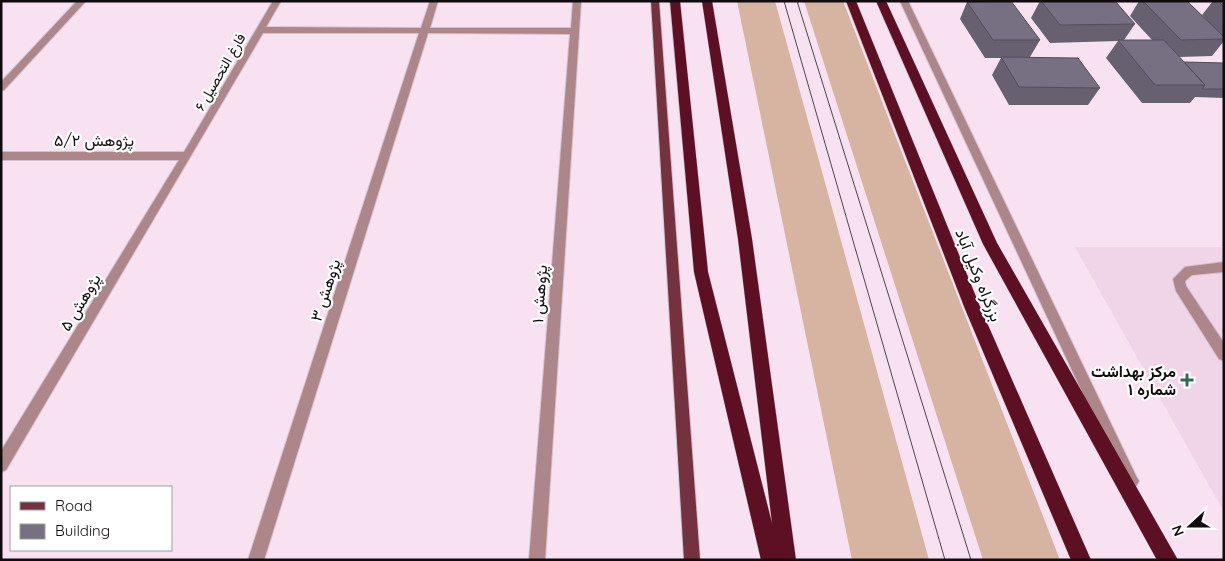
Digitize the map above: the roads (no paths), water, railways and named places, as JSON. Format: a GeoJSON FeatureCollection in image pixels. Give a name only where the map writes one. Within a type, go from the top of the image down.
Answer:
{"type":"FeatureCollection","features":[{"type":"Feature","properties":{"kind":"highway"},"geometry":{"type":"LineString","coordinates":[[675,1],[701,272],[771,560]]}},
{"type":"Feature","properties":{"kind":"highway"},"geometry":{"type":"LineString","coordinates":[[707,1],[745,239],[786,560]]}},
{"type":"Feature","properties":{"kind":"highway","name":"بزرگراه وکیل آباد"},"geometry":{"type":"LineString","coordinates":[[851,1],[973,309],[1081,560]]}},
{"type":"Feature","properties":{"kind":"highway"},"geometry":{"type":"LineString","coordinates":[[881,1],[990,244],[1168,560]]}},
{"type":"Feature","properties":{"kind":"main road"},"geometry":{"type":"LineString","coordinates":[[655,1],[692,560]]}},
{"type":"Feature","properties":{"kind":"street"},"geometry":{"type":"LineString","coordinates":[[1,88],[82,1]]}},
{"type":"Feature","properties":{"kind":"street","name":"فارغ التحصیل ۶"},"geometry":{"type":"LineString","coordinates":[[187,156],[277,1]]}},
{"type":"Feature","properties":{"kind":"street","name":"پژوهش ۳"},"geometry":{"type":"LineString","coordinates":[[256,560],[434,1]]}},
{"type":"Feature","properties":{"kind":"street","name":"پژوهش ۱"},"geometry":{"type":"LineString","coordinates":[[537,560],[577,1]]}},
{"type":"Feature","properties":{"kind":"street"},"geometry":{"type":"LineString","coordinates":[[904,1],[1168,560]]}},
{"type":"Feature","properties":{"kind":"street"},"geometry":{"type":"LineString","coordinates":[[260,30],[574,31]]}},
{"type":"Feature","properties":{"kind":"street","name":"پژوهش ۵/۲"},"geometry":{"type":"LineString","coordinates":[[1,156],[187,156]]}},
{"type":"Feature","properties":{"kind":"street","name":"پژوهش ۵"},"geometry":{"type":"LineString","coordinates":[[1,465],[187,156]]}},
{"type":"Feature","properties":{"kind":"street"},"geometry":{"type":"LineString","coordinates":[[1224,267],[1189,270],[1179,278],[1180,287],[1224,355]]}},
{"type":"Feature","properties":{"kind":"tram line"},"geometry":{"type":"LineString","coordinates":[[784,1],[945,560]]}},
{"type":"Feature","properties":{"kind":"tram line"},"geometry":{"type":"LineString","coordinates":[[797,1],[971,560]]}},
{"type":"Feature","properties":{"kind":"place","name":"مرکز بهداشت شماره ۱"},"geometry":{"type":"Point","coordinates":[1187,380]}}]}
